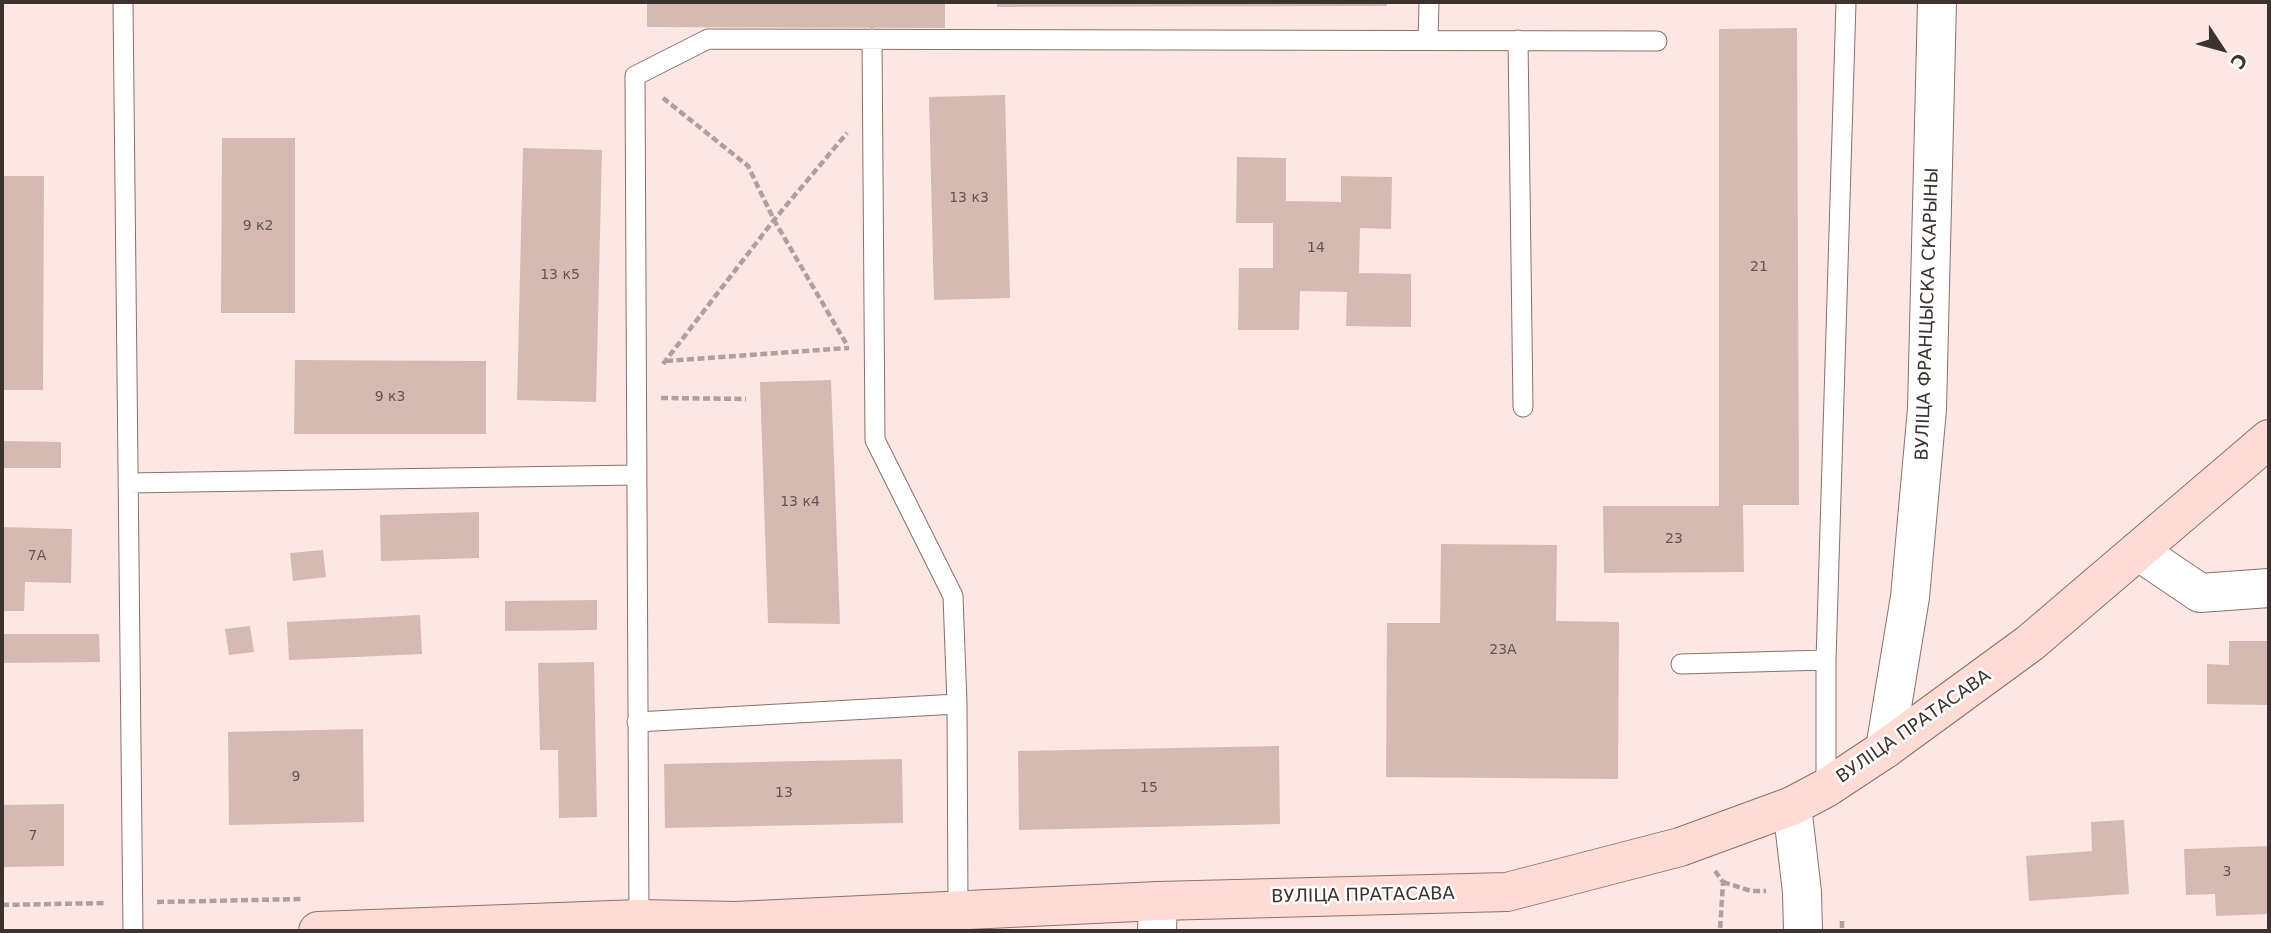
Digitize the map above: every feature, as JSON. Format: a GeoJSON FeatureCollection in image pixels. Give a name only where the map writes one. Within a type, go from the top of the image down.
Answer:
{"type":"FeatureCollection","features":[{"type":"Feature","properties":{"kind":"main road","name":"ВУЛІЦА ПРАТАСАВА"},"geometry":{"type":"LineString","coordinates":[[318,931],[736,922],[958,910],[1158,916],[1507,892],[1680,847],[1792,806],[1826,788],[1885,749],[2030,643],[2269,439]]}},
{"type":"Feature","properties":{"kind":"street","name":"ВУЛІЦА ФРАНЦЫСКА СКАРЫНЫ"},"geometry":{"type":"LineString","coordinates":[[1885,749],[1910,597],[1927,409],[1937,2]]}},
{"type":"Feature","properties":{"kind":"street"},"geometry":{"type":"LineString","coordinates":[[2138,551],[2200,593],[2269,588]]}},
{"type":"Feature","properties":{"kind":"street"},"geometry":{"type":"LineString","coordinates":[[1792,806],[1804,931]]}},
{"type":"Feature","properties":{"kind":"lane"},"geometry":{"type":"LineString","coordinates":[[123,2],[133,931]]}},
{"type":"Feature","properties":{"kind":"lane"},"geometry":{"type":"LineString","coordinates":[[1428,40],[1429,2]]}},
{"type":"Feature","properties":{"kind":"lane"},"geometry":{"type":"LineString","coordinates":[[1826,788],[1826,660],[1846,2]]}},
{"type":"Feature","properties":{"kind":"lane"},"geometry":{"type":"LineString","coordinates":[[639,925],[635,76],[708,39],[1657,41]]}},
{"type":"Feature","properties":{"kind":"lane"},"geometry":{"type":"LineString","coordinates":[[872,39],[875,440],[953,596],[957,704],[958,910]]}},
{"type":"Feature","properties":{"kind":"lane"},"geometry":{"type":"LineString","coordinates":[[1518,40],[1523,407]]}},
{"type":"Feature","properties":{"kind":"lane"},"geometry":{"type":"LineString","coordinates":[[128,483],[636,475]]}},
{"type":"Feature","properties":{"kind":"lane"},"geometry":{"type":"LineString","coordinates":[[1681,664],[1826,660]]}},
{"type":"Feature","properties":{"kind":"lane"},"geometry":{"type":"LineString","coordinates":[[637,722],[957,704]]}},
{"type":"Feature","properties":{"kind":"path"},"geometry":{"type":"LineString","coordinates":[[635,76],[748,166],[774,220],[849,348]]}},
{"type":"Feature","properties":{"kind":"path"},"geometry":{"type":"LineString","coordinates":[[636,398],[774,220],[872,103]]}},
{"type":"Feature","properties":{"kind":"path"},"geometry":{"type":"LineString","coordinates":[[665,361],[874,347]]}},
{"type":"Feature","properties":{"kind":"path"},"geometry":{"type":"LineString","coordinates":[[636,398],[746,400]]}},
{"type":"Feature","properties":{"kind":"building"},"geometry":{"type":"Polygon","coordinates":[[[647,2],[945,2],[945,28],[647,27],[647,2]]]}},
{"type":"Feature","properties":{"kind":"building"},"geometry":{"type":"Polygon","coordinates":[[[997,2],[1387,2],[1387,6],[997,7],[997,2]]]}},
{"type":"Feature","properties":{"kind":"building"},"geometry":{"type":"Polygon","coordinates":[[[1797,28],[1799,505],[1743,505],[1744,572],[1604,573],[1603,506],[1719,506],[1719,29],[1797,28]]]}},
{"type":"Feature","properties":{"kind":"building"},"geometry":{"type":"Polygon","coordinates":[[[1005,95],[1010,298],[934,300],[929,97],[1005,95]]]}},
{"type":"Feature","properties":{"kind":"building"},"geometry":{"type":"Polygon","coordinates":[[[222,138],[295,138],[295,313],[221,313],[222,138]]]}},
{"type":"Feature","properties":{"kind":"building"},"geometry":{"type":"Polygon","coordinates":[[[523,148],[602,150],[596,402],[517,400],[523,148]]]}},
{"type":"Feature","properties":{"kind":"building"},"geometry":{"type":"Polygon","coordinates":[[[1237,157],[1286,158],[1286,201],[1341,202],[1341,176],[1392,177],[1391,229],[1360,228],[1359,273],[1411,274],[1411,327],[1346,326],[1347,292],[1300,291],[1299,330],[1238,330],[1239,268],[1273,268],[1273,223],[1236,223],[1237,157]]]}},
{"type":"Feature","properties":{"kind":"building"},"geometry":{"type":"Polygon","coordinates":[[[2,176],[44,176],[43,390],[2,390],[2,176]]]}},
{"type":"Feature","properties":{"kind":"building"},"geometry":{"type":"Polygon","coordinates":[[[295,360],[486,361],[486,434],[294,434],[295,360]]]}},
{"type":"Feature","properties":{"kind":"building"},"geometry":{"type":"Polygon","coordinates":[[[831,380],[840,624],[768,623],[760,382],[831,380]]]}},
{"type":"Feature","properties":{"kind":"building"},"geometry":{"type":"Polygon","coordinates":[[[4,441],[61,442],[61,468],[4,468],[4,441]]]}},
{"type":"Feature","properties":{"kind":"building"},"geometry":{"type":"Polygon","coordinates":[[[479,512],[479,558],[381,561],[380,515],[479,512]]]}},
{"type":"Feature","properties":{"kind":"building"},"geometry":{"type":"Polygon","coordinates":[[[2,527],[72,529],[71,583],[25,582],[24,611],[2,611],[2,527]]]}},
{"type":"Feature","properties":{"kind":"building"},"geometry":{"type":"Polygon","coordinates":[[[1441,544],[1557,545],[1556,621],[1619,622],[1618,779],[1386,777],[1387,623],[1440,623],[1441,544]]]}},
{"type":"Feature","properties":{"kind":"building"},"geometry":{"type":"Polygon","coordinates":[[[323,550],[326,577],[293,581],[290,553],[323,550]]]}},
{"type":"Feature","properties":{"kind":"building"},"geometry":{"type":"Polygon","coordinates":[[[597,600],[597,630],[505,631],[505,601],[597,600]]]}},
{"type":"Feature","properties":{"kind":"building"},"geometry":{"type":"Polygon","coordinates":[[[420,615],[422,654],[289,660],[287,622],[420,615]]]}},
{"type":"Feature","properties":{"kind":"building"},"geometry":{"type":"Polygon","coordinates":[[[250,626],[254,652],[229,655],[225,629],[250,626]]]}},
{"type":"Feature","properties":{"kind":"building"},"geometry":{"type":"Polygon","coordinates":[[[2,634],[99,634],[100,662],[2,663],[2,634]]]}},
{"type":"Feature","properties":{"kind":"building"},"geometry":{"type":"Polygon","coordinates":[[[2229,641],[2269,641],[2269,705],[2207,704],[2207,664],[2229,665],[2229,641]]]}},
{"type":"Feature","properties":{"kind":"building"},"geometry":{"type":"Polygon","coordinates":[[[594,662],[597,817],[559,818],[558,750],[540,750],[538,663],[594,662]]]}},
{"type":"Feature","properties":{"kind":"building"},"geometry":{"type":"Polygon","coordinates":[[[363,729],[364,822],[229,825],[228,732],[363,729]]]}},
{"type":"Feature","properties":{"kind":"building"},"geometry":{"type":"Polygon","coordinates":[[[1279,746],[1280,824],[1019,830],[1018,751],[1279,746]]]}},
{"type":"Feature","properties":{"kind":"building"},"geometry":{"type":"Polygon","coordinates":[[[902,759],[903,823],[665,828],[664,764],[902,759]]]}},
{"type":"Feature","properties":{"kind":"building"},"geometry":{"type":"Polygon","coordinates":[[[64,804],[64,866],[2,867],[2,805],[64,804]]]}},
{"type":"Feature","properties":{"kind":"building"},"geometry":{"type":"Polygon","coordinates":[[[2124,820],[2129,894],[2029,901],[2026,856],[2092,851],[2091,822],[2124,820]]]}},
{"type":"Feature","properties":{"kind":"building"},"geometry":{"type":"Polygon","coordinates":[[[2269,846],[2269,914],[2216,916],[2215,894],[2186,895],[2184,849],[2269,846]]]}}]}
